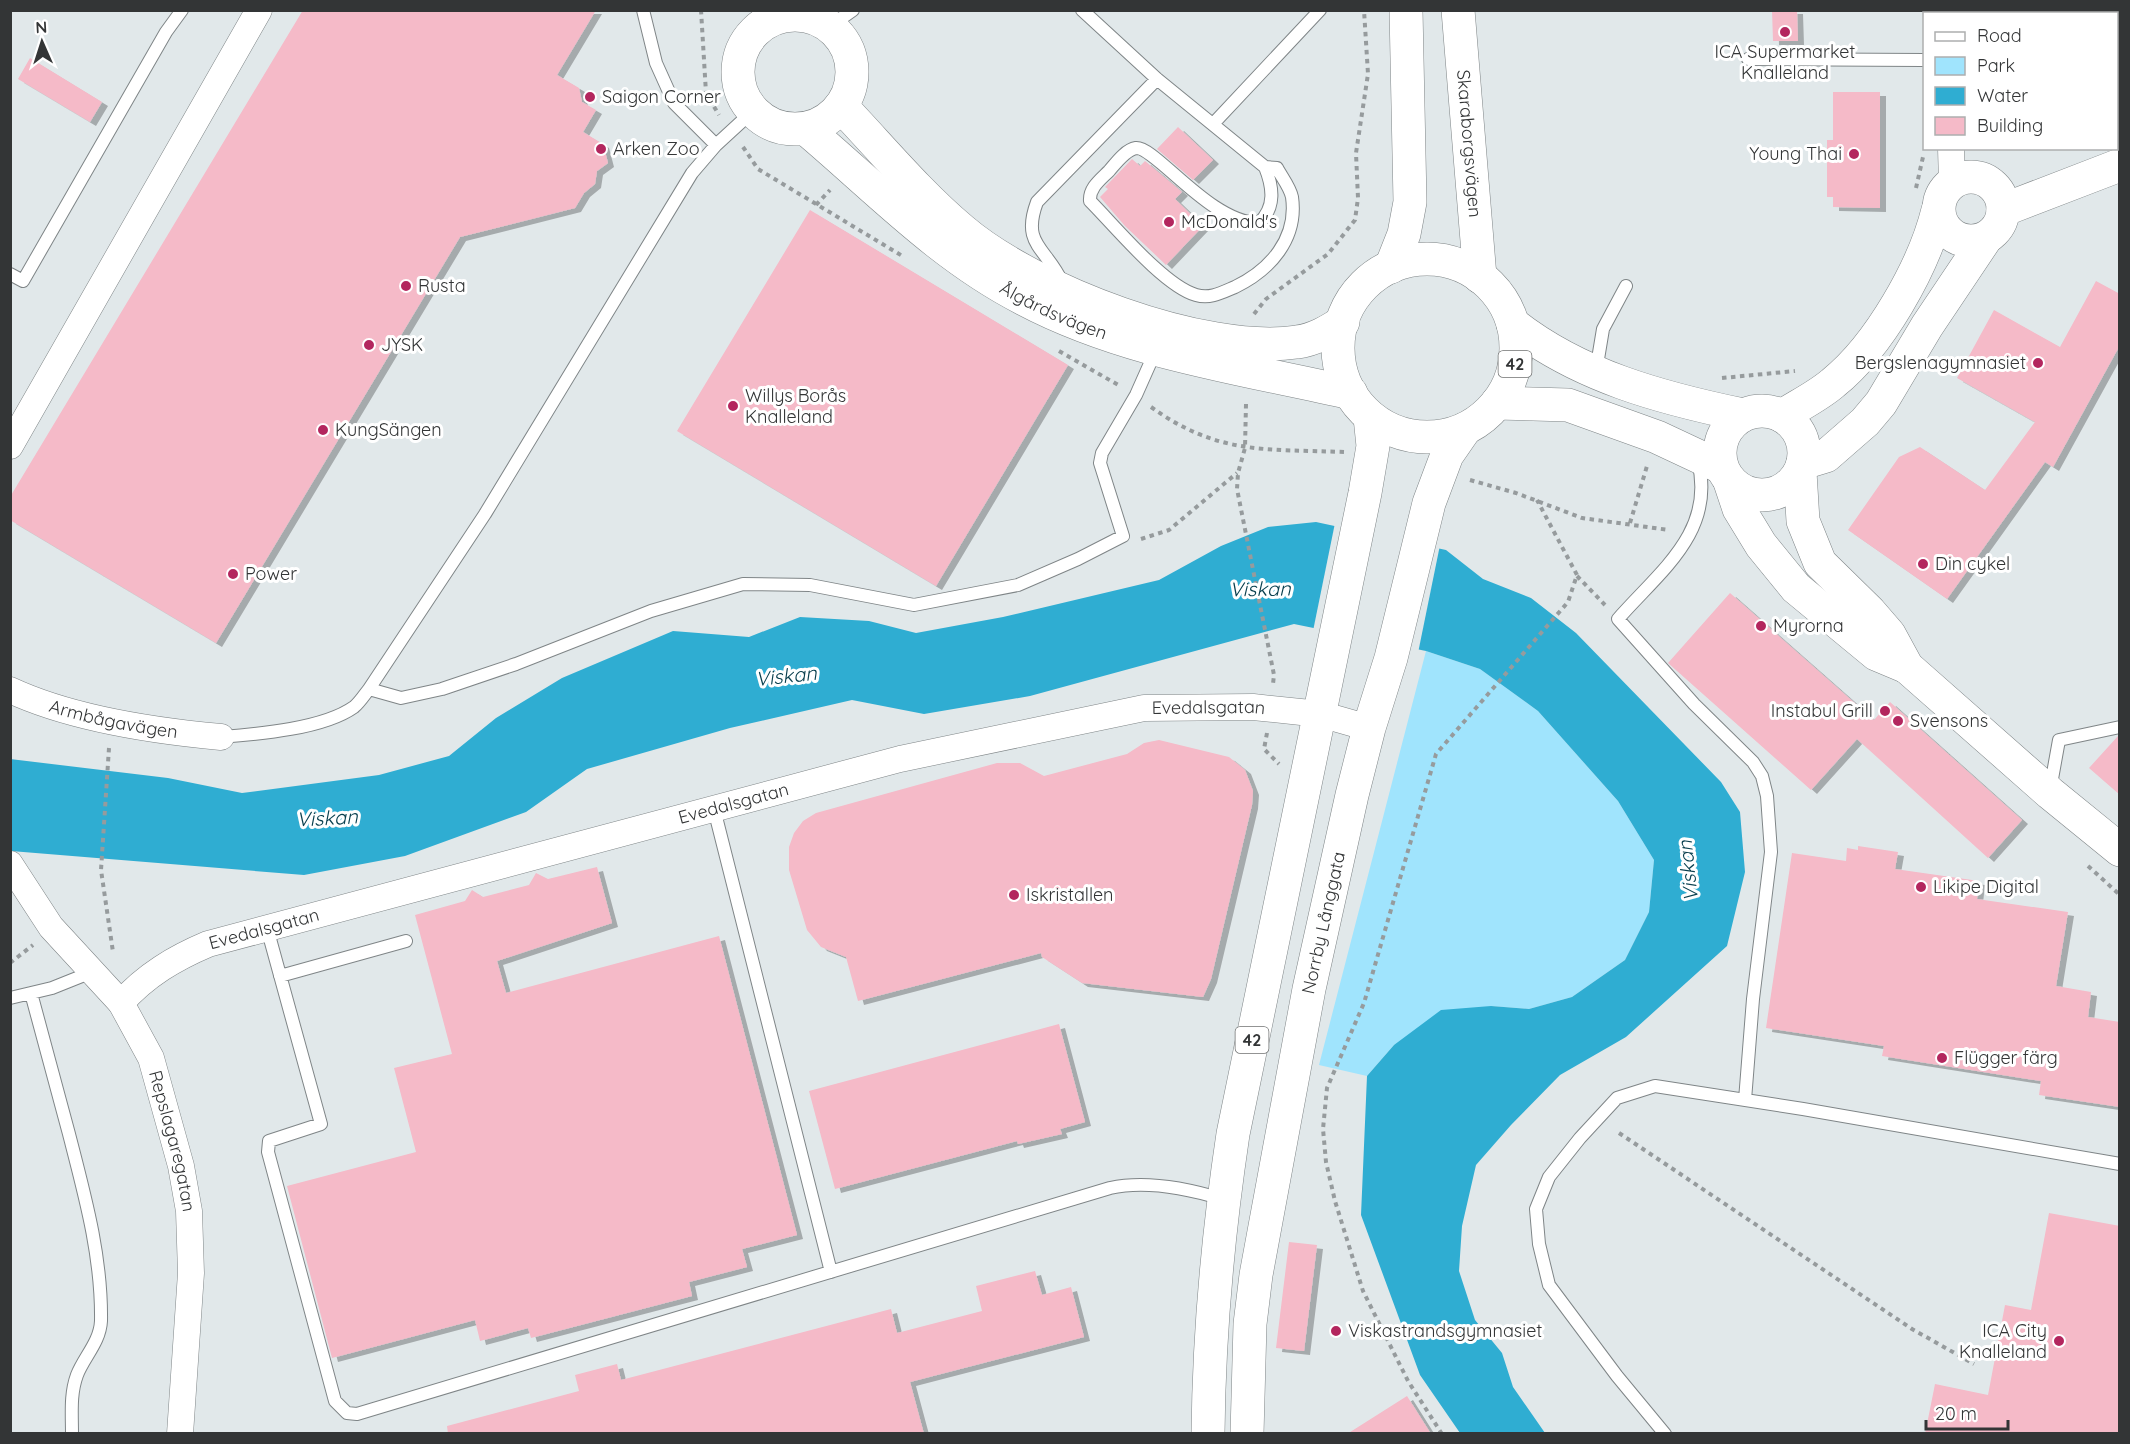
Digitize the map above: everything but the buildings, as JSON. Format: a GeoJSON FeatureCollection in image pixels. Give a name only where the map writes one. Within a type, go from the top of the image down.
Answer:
{"type":"FeatureCollection","features":[{"type":"Feature","properties":{"kind":"street"},"geometry":{"type":"LineString","coordinates":[[10,446],[259,10]]}},
{"type":"Feature","properties":{"kind":"street"},"geometry":{"type":"LineString","coordinates":[[1391,267],[1404,234],[1410,202],[1406,10]]}},
{"type":"Feature","properties":{"kind":"street","name":"Skaraborgsvägen"},"geometry":{"type":"LineString","coordinates":[[1458,10],[1480,277]]}},
{"type":"Feature","properties":{"kind":"street"},"geometry":{"type":"LineString","coordinates":[[1463,49],[1474,10]]}},
{"type":"Feature","properties":{"kind":"street"},"geometry":{"type":"LineString","coordinates":[[775,14],[841,19],[841,39],[849,55],[852,73],[849,91],[841,106],[825,121],[806,129],[786,129],[769,123],[753,111],[740,87],[740,58],[754,34],[775,14]]}},
{"type":"Feature","properties":{"kind":"street","name":"Ålgårdsvägen"},"geometry":{"type":"LineString","coordinates":[[841,106],[921,191],[963,231],[1012,266],[1068,294],[1149,322],[1234,341],[1298,342],[1324,334],[1343,322]]}},
{"type":"Feature","properties":{"kind":"street","name":"Ålgårdsvägen"},"geometry":{"type":"LineString","coordinates":[[806,129],[912,223],[974,269],[1023,299],[1105,336],[1360,405]]}},
{"type":"Feature","properties":{"kind":"street"},"geometry":{"type":"LineString","coordinates":[[1951,150],[1945,197],[1946,230],[1954,237],[1965,241],[1986,238]]}},
{"type":"Feature","properties":{"kind":"street"},"geometry":{"type":"LineString","coordinates":[[2003,210],[2120,165]]}},
{"type":"Feature","properties":{"kind":"street"},"geometry":{"type":"LineString","coordinates":[[1497,403],[1568,405],[1656,437],[1716,468],[1745,492],[1763,496],[1788,486],[1801,468],[1826,456],[1865,422],[1881,403],[1927,326],[1986,238],[2001,221],[2003,210],[2001,199],[1995,188],[1986,181],[1974,177],[1945,197],[1932,234],[1895,306],[1873,339],[1834,383],[1782,416]]}},
{"type":"Feature","properties":{"kind":"street","name":"42"},"geometry":{"type":"LineString","coordinates":[[1208,1434],[1211,1318],[1223,1199],[1235,1122],[1334,652],[1373,446],[1360,405],[1342,374],[1339,354],[1343,322],[1357,294],[1373,278],[1391,267],[1413,261],[1437,260],[1459,266],[1480,277],[1503,302],[1513,324],[1516,345],[1515,366],[1508,386],[1497,403],[1482,418],[1465,429],[1445,435],[1416,436],[1388,428],[1360,405]]}},
{"type":"Feature","properties":{"kind":"street"},"geometry":{"type":"LineString","coordinates":[[1513,324],[1536,342],[1572,363],[1670,400],[1743,415],[1767,410],[1782,416],[1801,436],[1803,521],[1820,563],[1889,634],[1907,667]]}},
{"type":"Feature","properties":{"kind":"street"},"geometry":{"type":"LineString","coordinates":[[1743,415],[1727,428],[1722,437],[1716,468],[1761,545],[1796,588],[1876,654],[1907,667],[2050,793],[2117,845]]}},
{"type":"Feature","properties":{"kind":"street","name":"Norrby Långgata"},"geometry":{"type":"LineString","coordinates":[[1247,1434],[1251,1324],[1267,1212],[1282,1144],[1309,989],[1369,728],[1391,658],[1429,503],[1447,455],[1465,429]]}},
{"type":"Feature","properties":{"kind":"street","name":"Armbågavägen"},"geometry":{"type":"LineString","coordinates":[[10,690],[33,701],[170,733],[221,737]]}},
{"type":"Feature","properties":{"kind":"street","name":"Evedalsgatan"},"geometry":{"type":"LineString","coordinates":[[129,994],[182,955],[208,944],[900,759],[1144,708],[1253,707],[1320,714],[1369,728]]}},
{"type":"Feature","properties":{"kind":"street","name":"Repslagaregatan"},"geometry":{"type":"LineString","coordinates":[[10,864],[51,927],[92,972],[129,994],[151,1058],[181,1166],[189,1211],[191,1273],[180,1434]]}},
{"type":"Feature","properties":{"kind":"lane"},"geometry":{"type":"LineString","coordinates":[[10,274],[23,281],[166,32],[182,10]]}},
{"type":"Feature","properties":{"kind":"lane"},"geometry":{"type":"LineString","coordinates":[[643,10],[656,63],[674,104],[716,145]]}},
{"type":"Feature","properties":{"kind":"lane"},"geometry":{"type":"LineString","coordinates":[[1082,10],[1157,79],[1265,167],[1270,182],[1271,199],[1268,214],[1258,223],[1243,223],[1222,212],[1193,192],[1150,152],[1139,148],[1128,151],[1092,188],[1090,201],[1182,289],[1208,297],[1245,282],[1268,266],[1280,253],[1291,216],[1292,195],[1276,168],[1265,167]]}},
{"type":"Feature","properties":{"kind":"lane"},"geometry":{"type":"LineString","coordinates":[[1213,124],[1320,10]]}},
{"type":"Feature","properties":{"kind":"lane"},"geometry":{"type":"LineString","coordinates":[[1748,59],[1923,60]]}},
{"type":"Feature","properties":{"kind":"lane"},"geometry":{"type":"LineString","coordinates":[[1068,294],[1055,265],[1034,240],[1029,222],[1036,202],[1157,79]]}},
{"type":"Feature","properties":{"kind":"lane"},"geometry":{"type":"LineString","coordinates":[[221,737],[272,733],[323,720],[354,707],[369,689],[485,514],[692,172],[716,145],[753,111]]}},
{"type":"Feature","properties":{"kind":"lane"},"geometry":{"type":"LineString","coordinates":[[1596,372],[1603,329],[1626,286]]}},
{"type":"Feature","properties":{"kind":"lane"},"geometry":{"type":"LineString","coordinates":[[369,689],[401,698],[442,689],[516,664],[651,611],[743,584],[810,585],[914,605],[1018,585],[1078,559],[1123,536],[1100,463],[1102,453],[1136,395],[1157,349]]}},
{"type":"Feature","properties":{"kind":"lane"},"geometry":{"type":"LineString","coordinates":[[1716,468],[1704,481],[1703,497],[1692,534],[1618,619],[1694,704],[1754,762],[1762,776],[1767,796],[1771,852],[1753,999],[1745,1100]]}},
{"type":"Feature","properties":{"kind":"lane"},"geometry":{"type":"LineString","coordinates":[[2050,793],[2059,740],[2120,727]]}},
{"type":"Feature","properties":{"kind":"lane"},"geometry":{"type":"LineString","coordinates":[[714,809],[831,1272]]}},
{"type":"Feature","properties":{"kind":"lane"},"geometry":{"type":"LineString","coordinates":[[267,928],[321,1124],[269,1141],[268,1152],[335,1401],[347,1413],[357,1414],[1128,1184],[1201,1192],[1223,1199]]}},
{"type":"Feature","properties":{"kind":"lane"},"geometry":{"type":"LineString","coordinates":[[280,976],[406,941]]}},
{"type":"Feature","properties":{"kind":"lane"},"geometry":{"type":"LineString","coordinates":[[10,998],[92,972]]}},
{"type":"Feature","properties":{"kind":"lane"},"geometry":{"type":"LineString","coordinates":[[31,993],[84,1191],[95,1241],[100,1284],[101,1325],[92,1351],[78,1373],[72,1394],[72,1434]]}},
{"type":"Feature","properties":{"kind":"lane"},"geometry":{"type":"LineString","coordinates":[[1665,1434],[1585,1335],[1549,1285],[1539,1244],[1536,1209],[1549,1177],[1580,1138],[1617,1098],[1655,1086],[2120,1164]]}},
{"type":"Feature","properties":{"kind":"path"},"geometry":{"type":"LineString","coordinates":[[1253,315],[1266,299],[1328,254],[1355,220],[1358,198],[1356,153],[1368,74],[1364,10]]}},
{"type":"Feature","properties":{"kind":"path"},"geometry":{"type":"LineString","coordinates":[[1246,404],[1245,448],[1238,473],[1237,489],[1274,675]]}},
{"type":"Feature","properties":{"kind":"path"},"geometry":{"type":"LineString","coordinates":[[1123,536],[1136,540],[1169,530],[1238,473]]}},
{"type":"Feature","properties":{"kind":"path"},"geometry":{"type":"LineString","coordinates":[[1464,478],[1537,500],[1582,518],[1692,534]]}},
{"type":"Feature","properties":{"kind":"path"},"geometry":{"type":"LineString","coordinates":[[1537,500],[1577,575],[1618,619]]}},
{"type":"Feature","properties":{"kind":"path"},"geometry":{"type":"LineString","coordinates":[[1442,1434],[1408,1381],[1363,1291],[1335,1201],[1326,1162],[1323,1129],[1328,1088],[1364,1003],[1436,754],[1568,602],[1577,575]]}},
{"type":"Feature","properties":{"kind":"path"},"geometry":{"type":"LineString","coordinates":[[109,742],[101,870],[105,915],[114,959],[129,994]]}},
{"type":"Feature","properties":{"kind":"path"},"geometry":{"type":"LineString","coordinates":[[1618,1133],[1912,1329],[1974,1364]]}},
{"type":"Feature","properties":{"kind":"green space"},"geometry":{"type":"Polygon","coordinates":[[[1426,651],[1480,669],[1538,711],[1618,801],[1654,860],[1649,912],[1625,960],[1572,997],[1529,1009],[1491,1006],[1394,1045],[1367,1076],[1319,1065],[1426,651]]]}},
{"type":"Feature","properties":{"kind":"water","name":"Viskan"},"geometry":{"type":"Polygon","coordinates":[[[1316,522],[1446,550],[1483,579],[1531,598],[1576,633],[1721,782],[1740,812],[1745,872],[1727,946],[1626,1037],[1560,1075],[1476,1165],[1462,1226],[1459,1271],[1475,1320],[1502,1353],[1513,1387],[1545,1433],[1460,1433],[1420,1375],[1361,1215],[1367,1076],[1394,1045],[1441,1010],[1491,1006],[1529,1009],[1572,997],[1625,960],[1649,912],[1654,860],[1618,801],[1538,711],[1480,669],[1426,651],[1294,624],[1030,696],[924,714],[852,700],[730,728],[587,769],[526,812],[405,856],[304,875],[11,851],[10,759],[168,778],[242,793],[379,775],[449,756],[496,718],[562,678],[673,631],[749,637],[800,617],[869,621],[916,633],[1003,617],[1159,580],[1221,546],[1268,527],[1316,522]]]}},
{"type":"Feature","properties":{"kind":"pier"},"geometry":{"type":"Polygon","coordinates":[[[1335,523],[1440,545],[1418,653],[1313,631],[1335,523]]]}},
{"type":"Feature","properties":{"kind":"place","name":"ICA Supermarket Knalleland"},"geometry":{"type":"Point","coordinates":[1785,32]}},
{"type":"Feature","properties":{"kind":"place","name":"Saigon Corner"},"geometry":{"type":"Point","coordinates":[590,97]}},
{"type":"Feature","properties":{"kind":"place","name":"Arken Zoo"},"geometry":{"type":"Point","coordinates":[601,149]}},
{"type":"Feature","properties":{"kind":"place","name":"Young Thai"},"geometry":{"type":"Point","coordinates":[1854,154]}},
{"type":"Feature","properties":{"kind":"place","name":"McDonald's"},"geometry":{"type":"Point","coordinates":[1169,222]}},
{"type":"Feature","properties":{"kind":"place","name":"Rusta"},"geometry":{"type":"Point","coordinates":[406,286]}},
{"type":"Feature","properties":{"kind":"place","name":"JYSK"},"geometry":{"type":"Point","coordinates":[369,345]}},
{"type":"Feature","properties":{"kind":"place","name":"Bergslenagymnasiet"},"geometry":{"type":"Point","coordinates":[2038,363]}},
{"type":"Feature","properties":{"kind":"place","name":"Willys Borås Knalleland"},"geometry":{"type":"Point","coordinates":[733,406]}},
{"type":"Feature","properties":{"kind":"place","name":"KungSängen"},"geometry":{"type":"Point","coordinates":[323,430]}},
{"type":"Feature","properties":{"kind":"place","name":"Din cykel"},"geometry":{"type":"Point","coordinates":[1923,564]}},
{"type":"Feature","properties":{"kind":"place","name":"Power"},"geometry":{"type":"Point","coordinates":[233,574]}},
{"type":"Feature","properties":{"kind":"place","name":"Myrorna"},"geometry":{"type":"Point","coordinates":[1761,626]}},
{"type":"Feature","properties":{"kind":"place","name":"Instabul Grill"},"geometry":{"type":"Point","coordinates":[1885,711]}},
{"type":"Feature","properties":{"kind":"place","name":"Svensons"},"geometry":{"type":"Point","coordinates":[1898,721]}},
{"type":"Feature","properties":{"kind":"place","name":"Likipe Digital"},"geometry":{"type":"Point","coordinates":[1921,887]}},
{"type":"Feature","properties":{"kind":"place","name":"Iskristallen"},"geometry":{"type":"Point","coordinates":[1014,895]}},
{"type":"Feature","properties":{"kind":"place","name":"Flügger färg"},"geometry":{"type":"Point","coordinates":[1942,1058]}},
{"type":"Feature","properties":{"kind":"place","name":"Viskastrandsgymnasiet"},"geometry":{"type":"Point","coordinates":[1336,1331]}},
{"type":"Feature","properties":{"kind":"place","name":"ICA City Knalleland"},"geometry":{"type":"Point","coordinates":[2059,1341]}}]}
